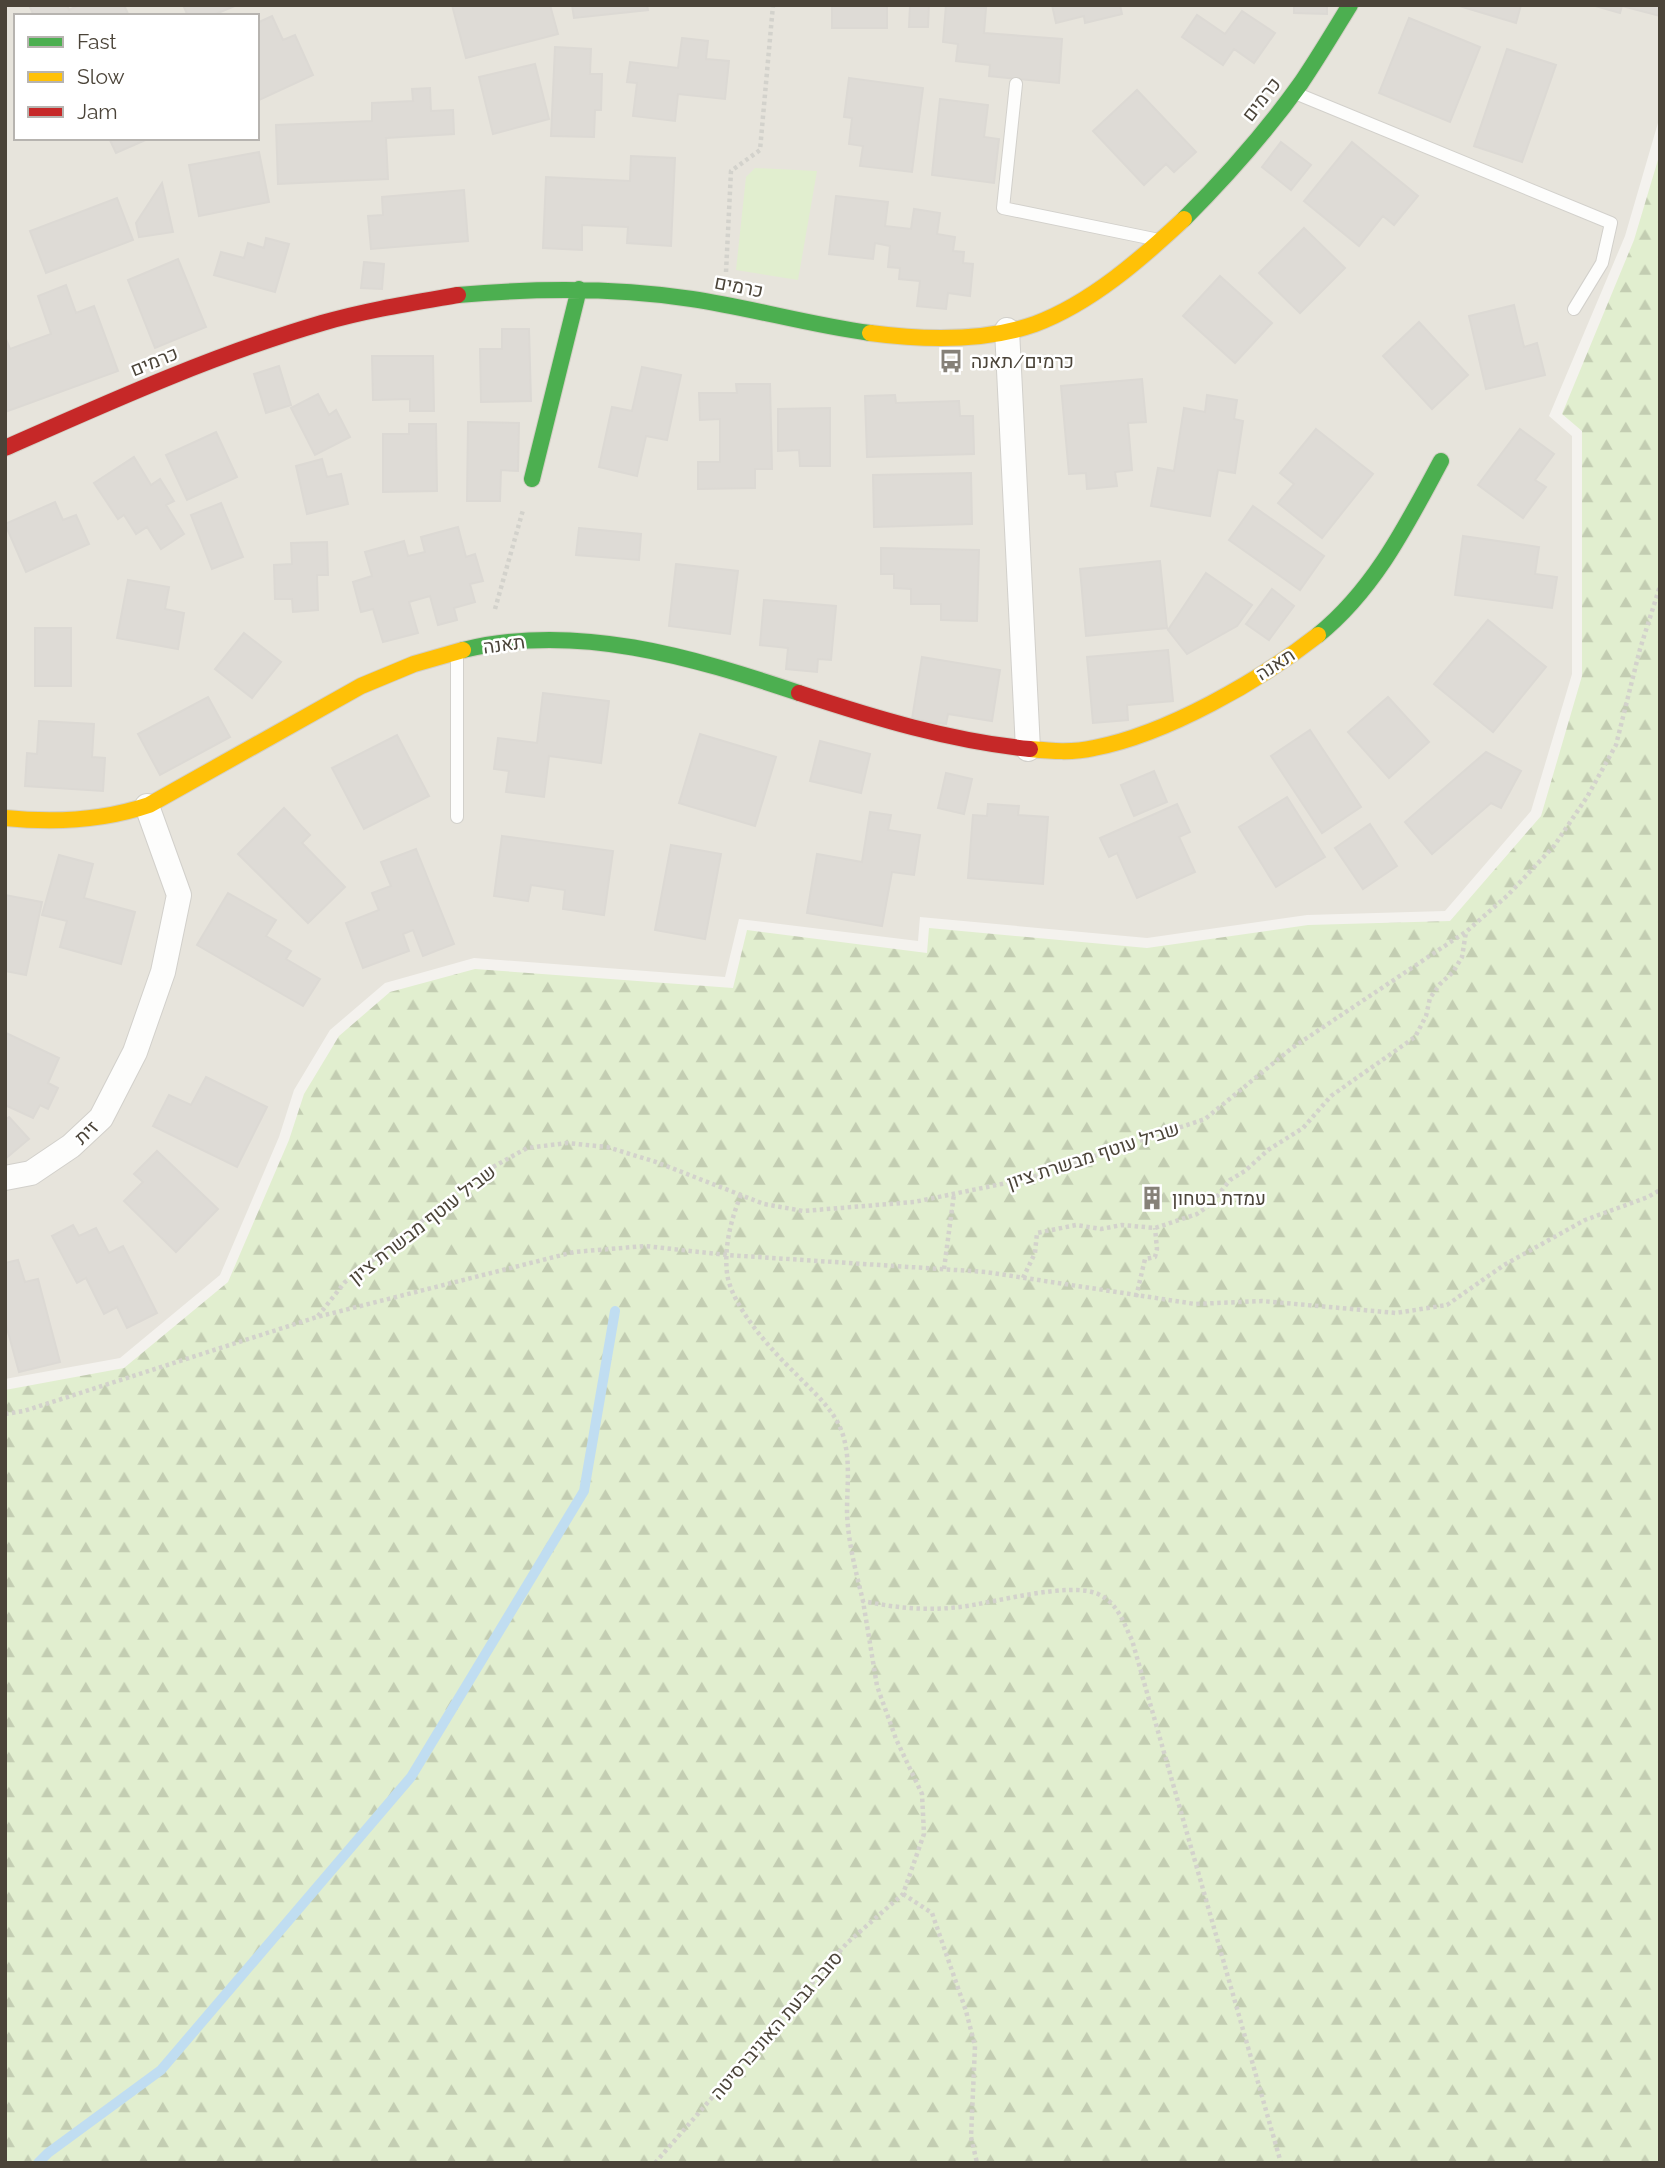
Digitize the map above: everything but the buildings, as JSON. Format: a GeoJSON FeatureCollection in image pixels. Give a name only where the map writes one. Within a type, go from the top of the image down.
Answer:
{"type":"FeatureCollection","features":[{"type":"Feature","properties":{"kind":"street","name":"כרמים"},"geometry":{"type":"LineString","coordinates":[[5,448],[228,353],[340,317],[432,298],[525,289],[610,289],[724,304],[803,321],[895,336],[971,336],[1027,326],[1082,300],[1139,260],[1218,186],[1294,93],[1350,5]]}},
{"type":"Feature","properties":{"kind":"street"},"geometry":{"type":"LineString","coordinates":[[532,478],[579,289]]}},
{"type":"Feature","properties":{"kind":"street"},"geometry":{"type":"LineString","coordinates":[[1007,330],[1028,749]]}},
{"type":"Feature","properties":{"kind":"street","name":"תאנה"},"geometry":{"type":"LineString","coordinates":[[5,818],[24,821],[85,821],[147,806],[362,686],[434,657],[509,640],[583,640],[645,648],[723,667],[919,733],[995,747],[1073,752],[1110,746],[1196,710],[1278,665],[1322,632],[1356,599],[1390,554],[1441,461]]}},
{"type":"Feature","properties":{"kind":"street","name":"זית"},"geometry":{"type":"LineString","coordinates":[[5,1178],[31,1173],[71,1146],[101,1118],[135,1052],[163,972],[179,895],[147,806]]}},
{"type":"Feature","properties":{"kind":"lane"},"geometry":{"type":"LineString","coordinates":[[1016,84],[1003,208],[1160,240]]}},
{"type":"Feature","properties":{"kind":"lane"},"geometry":{"type":"LineString","coordinates":[[1294,93],[1611,223],[1602,262],[1574,309]]}},
{"type":"Feature","properties":{"kind":"lane"},"geometry":{"type":"LineString","coordinates":[[457,652],[457,817]]}},
{"type":"Feature","properties":{"kind":"path"},"geometry":{"type":"LineString","coordinates":[[724,304],[731,171],[760,150],[773,5]]}},
{"type":"Feature","properties":{"kind":"path"},"geometry":{"type":"LineString","coordinates":[[484,646],[532,478]]}},
{"type":"Feature","properties":{"kind":"path","name":"שביל עוטף מבשרת ציון"},"geometry":{"type":"LineString","coordinates":[[317,1317],[345,1282],[484,1172],[527,1148],[567,1143],[607,1147],[656,1162],[764,1204],[803,1211],[914,1202],[1026,1179],[1205,1119],[1292,1048],[1467,931],[1508,895],[1554,846],[1587,797],[1616,744],[1640,649],[1660,586]]}},
{"type":"Feature","properties":{"kind":"path"},"geometry":{"type":"LineString","coordinates":[[1023,1278],[1035,1253],[1037,1233],[1076,1226],[1101,1228],[1122,1225],[1155,1228],[1197,1214],[1211,1204],[1230,1180],[1245,1171],[1268,1150],[1303,1128],[1331,1096],[1415,1037],[1426,1016],[1430,998],[1453,972],[1462,957],[1467,931]]}},
{"type":"Feature","properties":{"kind":"path"},"geometry":{"type":"LineString","coordinates":[[5,1414],[24,1411],[317,1317],[574,1252],[645,1246],[727,1255],[944,1269],[1195,1304],[1262,1301],[1396,1312],[1447,1305],[1504,1265],[1585,1220],[1660,1190]]}},
{"type":"Feature","properties":{"kind":"path"},"geometry":{"type":"LineString","coordinates":[[944,1269],[954,1194]]}},
{"type":"Feature","properties":{"kind":"path"},"geometry":{"type":"LineString","coordinates":[[741,1195],[733,1216],[727,1255],[727,1275],[733,1293],[776,1354],[834,1413],[843,1434],[849,1470],[847,1512],[851,1552],[863,1601],[877,1686],[896,1739],[922,1794],[924,1834],[903,1894],[932,1913],[975,2046],[971,2137],[977,2163]]}},
{"type":"Feature","properties":{"kind":"path"},"geometry":{"type":"LineString","coordinates":[[1136,1297],[1145,1259],[1155,1257],[1155,1228]]}},
{"type":"Feature","properties":{"kind":"path"},"geometry":{"type":"LineString","coordinates":[[863,1601],[902,1609],[957,1607],[1066,1589],[1097,1593],[1116,1607],[1132,1640],[1281,2163]]}},
{"type":"Feature","properties":{"kind":"path","name":"סובב גבעת האוניברסיטה"},"geometry":{"type":"LineString","coordinates":[[655,2163],[847,1942],[903,1894]]}},
{"type":"Feature","properties":{"kind":"shaded area"},"geometry":{"type":"Polygon","coordinates":[[[5,5],[1660,5],[1660,116],[1625,236],[1549,416],[1572,436],[1572,674],[1531,811],[1445,911],[1307,915],[1147,938],[920,917],[918,941],[739,919],[725,977],[474,958],[385,983],[330,1030],[294,1090],[279,1137],[220,1275],[120,1358],[5,1379],[5,5]]]}},
{"type":"Feature","properties":{"kind":"green space"},"geometry":{"type":"Polygon","coordinates":[[[1660,153],[1660,2163],[5,2163],[5,1390],[124,1368],[228,1282],[289,1140],[304,1094],[339,1036],[390,992],[475,969],[733,988],[747,930],[927,953],[929,928],[1147,948],[1308,925],[1450,921],[1541,816],[1582,676],[1582,431],[1562,414],[1634,240],[1660,153]]]}},
{"type":"Feature","properties":{"kind":"green space"},"geometry":{"type":"Polygon","coordinates":[[[755,168],[817,171],[798,280],[736,270],[746,177],[755,168]]]}},
{"type":"Feature","properties":{"kind":"waterway"},"geometry":{"type":"LineString","coordinates":[[38,2163],[161,2070],[411,1777],[584,1491],[615,1311]]}},
{"type":"Feature","properties":{"kind":"traffic: fast"},"geometry":{"type":"LineString","coordinates":[[1184,219],[1230,170],[1288,101],[1350,5]]}},
{"type":"Feature","properties":{"kind":"traffic: fast"},"geometry":{"type":"LineString","coordinates":[[532,479],[579,289]]}},
{"type":"Feature","properties":{"kind":"traffic: fast"},"geometry":{"type":"LineString","coordinates":[[458,295],[546,290],[633,292],[714,303],[870,333]]}},
{"type":"Feature","properties":{"kind":"traffic: fast"},"geometry":{"type":"LineString","coordinates":[[1318,635],[1338,617],[1373,576],[1402,532],[1441,461]]}},
{"type":"Feature","properties":{"kind":"traffic: fast"},"geometry":{"type":"LineString","coordinates":[[463,650],[505,642],[591,642],[675,656],[799,693]]}},
{"type":"Feature","properties":{"kind":"traffic: slow"},"geometry":{"type":"LineString","coordinates":[[870,333],[911,337],[974,337],[1035,324],[1076,304],[1114,279],[1184,219]]}},
{"type":"Feature","properties":{"kind":"traffic: slow"},"geometry":{"type":"LineString","coordinates":[[1030,749],[1086,750],[1152,731],[1211,704],[1268,670],[1318,635]]}},
{"type":"Feature","properties":{"kind":"traffic: slow"},"geometry":{"type":"LineString","coordinates":[[5,818],[78,819],[149,805],[361,686],[414,664],[463,650]]}},
{"type":"Feature","properties":{"kind":"traffic: jam"},"geometry":{"type":"LineString","coordinates":[[5,448],[162,380],[281,336],[356,314],[458,295]]}},
{"type":"Feature","properties":{"kind":"traffic: jam"},"geometry":{"type":"LineString","coordinates":[[799,693],[884,720],[971,740],[1030,749]]}},
{"type":"Feature","properties":{"kind":"place","name":"כרמים/תאנה"},"geometry":{"type":"Point","coordinates":[951,361]}},
{"type":"Feature","properties":{"kind":"place","name":"עמדת בטחון"},"geometry":{"type":"Point","coordinates":[1152,1198]}}]}
